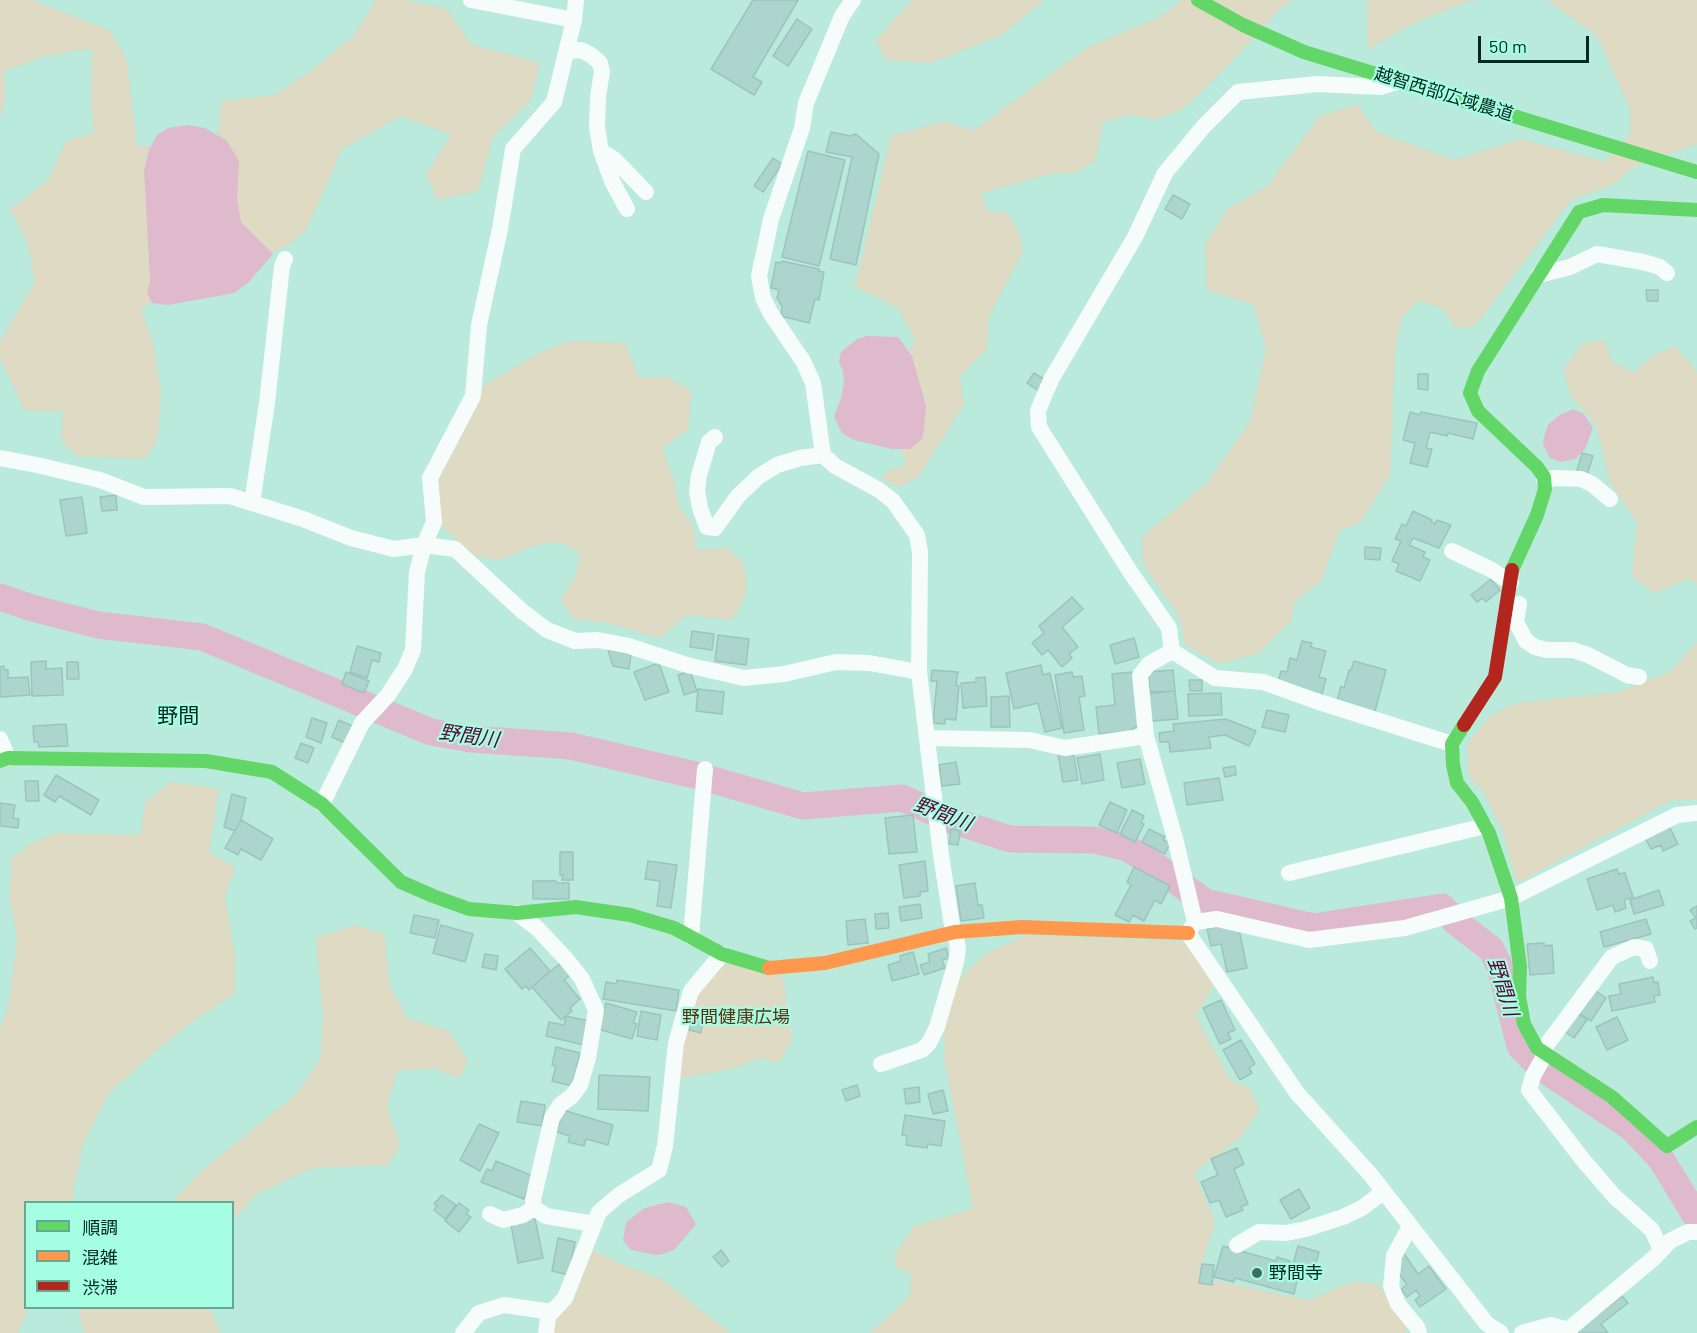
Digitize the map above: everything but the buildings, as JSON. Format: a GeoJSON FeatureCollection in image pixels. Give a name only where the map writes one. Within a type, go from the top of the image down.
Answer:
{"type":"FeatureCollection","features":[{"type":"Feature","properties":{"kind":"street"},"geometry":{"type":"LineString","coordinates":[[471,0],[574,20]]}},
{"type":"Feature","properties":{"kind":"street"},"geometry":{"type":"LineString","coordinates":[[322,804],[362,723],[388,695],[405,669],[413,650],[417,572],[424,545],[434,522],[430,478],[473,396],[479,325],[500,229],[513,148],[554,102],[574,20],[576,0]]}},
{"type":"Feature","properties":{"kind":"street"},"geometry":{"type":"LineString","coordinates":[[853,0],[842,16],[806,103],[802,129],[771,219],[759,276],[763,298],[771,314],[803,360],[813,383],[823,455],[835,466],[879,489],[893,501],[917,535],[920,552],[919,672],[941,855],[958,949],[937,1027],[929,1043],[922,1050],[881,1064]]}},
{"type":"Feature","properties":{"kind":"street","name":"越智西部広域農道"},"geometry":{"type":"LineString","coordinates":[[1198,0],[1242,25],[1304,52],[1697,172]]}},
{"type":"Feature","properties":{"kind":"street"},"geometry":{"type":"LineString","coordinates":[[567,51],[581,50],[600,63],[602,72],[598,96],[597,127],[601,151],[612,181],[627,209]]}},
{"type":"Feature","properties":{"kind":"street"},"geometry":{"type":"LineString","coordinates":[[1172,651],[1169,628],[1129,570],[1039,427],[1038,411],[1052,378],[1135,237],[1165,173],[1204,126],[1238,92],[1318,84],[1380,87],[1400,81]]}},
{"type":"Feature","properties":{"kind":"street"},"geometry":{"type":"LineString","coordinates":[[601,151],[614,159],[646,192]]}},
{"type":"Feature","properties":{"kind":"street"},"geometry":{"type":"LineString","coordinates":[[1697,210],[1603,205],[1579,212],[1478,371],[1470,393],[1478,411],[1537,468],[1544,480],[1545,489],[1537,515],[1512,570],[1511,587],[1494,677],[1452,744],[1452,765],[1457,783],[1472,802],[1485,826],[1511,898],[1520,967],[1519,996],[1524,1024],[1537,1048],[1612,1097],[1667,1146],[1697,1127]]}},
{"type":"Feature","properties":{"kind":"street"},"geometry":{"type":"LineString","coordinates":[[1539,275],[1570,267],[1597,254],[1643,262],[1660,267],[1667,273]]}},
{"type":"Feature","properties":{"kind":"street"},"geometry":{"type":"LineString","coordinates":[[252,503],[267,403],[282,266],[285,259]]}},
{"type":"Feature","properties":{"kind":"street"},"geometry":{"type":"LineString","coordinates":[[716,437],[709,442],[699,475],[697,491],[707,527],[715,528],[738,496],[758,477],[777,465],[800,458],[823,455]]}},
{"type":"Feature","properties":{"kind":"street"},"geometry":{"type":"LineString","coordinates":[[0,458],[100,480],[144,497],[230,496],[303,519],[351,538],[394,549],[424,545],[455,549],[522,611],[547,630],[575,641],[598,640],[629,646],[687,665],[744,678],[784,674],[836,662],[869,663],[919,672]]}},
{"type":"Feature","properties":{"kind":"street"},"geometry":{"type":"LineString","coordinates":[[1544,480],[1581,479],[1592,484],[1610,499]]}},
{"type":"Feature","properties":{"kind":"street"},"geometry":{"type":"LineString","coordinates":[[1452,551],[1492,570],[1511,587],[1519,603],[1516,622],[1526,641],[1535,647],[1547,650],[1573,650],[1627,675],[1639,677]]}},
{"type":"Feature","properties":{"kind":"street"},"geometry":{"type":"LineString","coordinates":[[1172,651],[1149,664],[1140,675],[1146,736],[1176,842],[1191,927],[1298,1093],[1383,1192],[1487,1324],[1501,1333]]}},
{"type":"Feature","properties":{"kind":"street"},"geometry":{"type":"LineString","coordinates":[[1172,651],[1215,678],[1263,682],[1452,744]]}},
{"type":"Feature","properties":{"kind":"street"},"geometry":{"type":"LineString","coordinates":[[928,738],[1029,740],[1065,748],[1146,736]]}},
{"type":"Feature","properties":{"kind":"street"},"geometry":{"type":"LineString","coordinates":[[0,739],[4,760],[207,761],[272,772],[322,804],[401,882],[469,909],[517,913],[576,907],[630,915],[674,928],[722,954],[771,969],[825,963],[954,932],[1022,927],[1191,927],[1217,919],[1309,940],[1405,928],[1511,898],[1677,815],[1697,813]]}},
{"type":"Feature","properties":{"kind":"street"},"geometry":{"type":"LineString","coordinates":[[691,937],[705,769]]}},
{"type":"Feature","properties":{"kind":"street"},"geometry":{"type":"LineString","coordinates":[[1289,873],[1485,826]]}},
{"type":"Feature","properties":{"kind":"street"},"geometry":{"type":"LineString","coordinates":[[517,913],[537,928],[566,959],[582,979],[596,1010],[588,1058],[580,1085],[572,1096],[560,1105],[552,1118],[533,1200],[534,1208],[546,1216],[594,1224]]}},
{"type":"Feature","properties":{"kind":"street"},"geometry":{"type":"LineString","coordinates":[[1650,961],[1646,949],[1634,947],[1612,957],[1544,1052],[1529,1090],[1614,1196],[1652,1230],[1661,1250]]}},
{"type":"Feature","properties":{"kind":"street"},"geometry":{"type":"LineString","coordinates":[[463,1333],[479,1313],[504,1305],[552,1312],[565,1298],[599,1212],[619,1195],[659,1170],[665,1146],[676,1043],[691,991],[722,954]]}},
{"type":"Feature","properties":{"kind":"street"},"geometry":{"type":"LineString","coordinates":[[1237,1245],[1259,1232],[1286,1233],[1306,1230],[1343,1217],[1362,1208],[1383,1192]]}},
{"type":"Feature","properties":{"kind":"street"},"geometry":{"type":"LineString","coordinates":[[490,1214],[503,1220],[523,1215],[534,1208]]}},
{"type":"Feature","properties":{"kind":"street"},"geometry":{"type":"LineString","coordinates":[[1410,1226],[1394,1256],[1391,1286],[1398,1304],[1417,1327],[1419,1333]]}},
{"type":"Feature","properties":{"kind":"street"},"geometry":{"type":"LineString","coordinates":[[1522,1333],[1551,1325],[1569,1331],[1654,1258],[1670,1240],[1688,1232],[1697,1232]]}},
{"type":"Feature","properties":{"kind":"street"},"geometry":{"type":"LineString","coordinates":[[546,1333],[549,1311]]}},
{"type":"Feature","properties":{"kind":"green space"},"geometry":{"type":"Polygon","coordinates":[[[0,0],[33,0],[109,30],[126,57],[137,145],[217,152],[221,101],[275,95],[312,70],[353,36],[376,0],[404,0],[447,9],[471,44],[540,63],[530,101],[493,136],[478,191],[437,200],[426,174],[451,135],[400,116],[342,149],[307,228],[291,243],[251,263],[172,282],[141,310],[154,347],[161,392],[158,439],[145,459],[77,456],[61,441],[63,411],[25,411],[0,358],[0,342],[35,281],[27,241],[10,209],[48,180],[66,141],[94,132],[91,102],[92,50],[78,50],[43,57],[4,71],[5,97],[0,118],[0,0]]]}},
{"type":"Feature","properties":{"kind":"green space"},"geometry":{"type":"Polygon","coordinates":[[[912,0],[1044,0],[1001,35],[930,63],[886,60],[876,40],[912,0]]]}},
{"type":"Feature","properties":{"kind":"green space"},"geometry":{"type":"Polygon","coordinates":[[[1182,0],[1292,0],[1279,10],[1216,78],[1181,110],[1155,119],[1129,115],[1103,122],[1096,159],[1078,172],[1050,174],[982,193],[987,211],[1007,213],[1018,230],[1023,251],[989,316],[987,349],[960,376],[964,404],[919,476],[900,487],[882,479],[887,471],[906,465],[899,433],[899,370],[915,339],[898,308],[855,286],[891,136],[944,121],[974,130],[1088,47],[1160,17],[1182,0]]]}},
{"type":"Feature","properties":{"kind":"green space"},"geometry":{"type":"Polygon","coordinates":[[[1367,0],[1483,0],[1471,1],[1420,20],[1368,49],[1367,0]]]}},
{"type":"Feature","properties":{"kind":"green space"},"geometry":{"type":"Polygon","coordinates":[[[1547,0],[1697,0],[1697,144],[1631,168],[1617,183],[1571,200],[1475,326],[1456,328],[1443,309],[1420,300],[1401,318],[1395,352],[1390,475],[1361,522],[1339,531],[1321,581],[1295,601],[1291,621],[1259,653],[1220,664],[1185,645],[1179,616],[1143,565],[1142,536],[1206,484],[1250,422],[1266,349],[1254,305],[1207,290],[1205,245],[1227,209],[1267,186],[1320,116],[1357,104],[1376,132],[1454,160],[1521,139],[1605,162],[1631,133],[1629,107],[1597,36],[1547,0]]]}},
{"type":"Feature","properties":{"kind":"green space"},"geometry":{"type":"Polygon","coordinates":[[[1603,339],[1612,361],[1633,373],[1654,355],[1675,346],[1697,372],[1697,585],[1690,578],[1654,593],[1632,576],[1637,523],[1610,482],[1596,425],[1571,396],[1563,370],[1581,345],[1603,339]]]}},
{"type":"Feature","properties":{"kind":"green space"},"geometry":{"type":"Polygon","coordinates":[[[571,341],[625,343],[639,378],[666,376],[692,391],[688,429],[662,449],[675,484],[678,506],[692,524],[697,550],[728,548],[744,565],[747,587],[741,605],[731,620],[687,615],[659,638],[608,623],[573,619],[561,599],[576,575],[580,553],[561,542],[536,545],[498,560],[475,556],[442,527],[438,482],[479,402],[484,385],[545,350],[571,341]]]}},
{"type":"Feature","properties":{"kind":"green space"},"geometry":{"type":"Polygon","coordinates":[[[1697,642],[1697,800],[1671,800],[1517,883],[1502,830],[1485,794],[1469,777],[1467,744],[1490,716],[1515,703],[1619,692],[1669,672],[1697,642]]]}},
{"type":"Feature","properties":{"kind":"green space"},"geometry":{"type":"Polygon","coordinates":[[[170,782],[219,789],[209,852],[235,867],[225,897],[235,956],[235,993],[193,1021],[154,1052],[108,1094],[83,1144],[73,1201],[24,1201],[24,1309],[28,1309],[18,1333],[0,1333],[0,1029],[9,1003],[17,940],[10,899],[11,860],[31,843],[57,833],[140,835],[145,803],[170,782]]]}},
{"type":"Feature","properties":{"kind":"green space"},"geometry":{"type":"Polygon","coordinates":[[[354,925],[384,934],[390,986],[407,1018],[449,1031],[468,1061],[459,1078],[434,1068],[397,1071],[387,1107],[400,1144],[389,1165],[313,1168],[256,1194],[234,1219],[234,1201],[173,1201],[199,1173],[296,1094],[320,1060],[323,1017],[316,938],[354,925]]]}},
{"type":"Feature","properties":{"kind":"green space"},"geometry":{"type":"Polygon","coordinates":[[[1027,935],[1185,942],[1214,985],[1196,1016],[1230,1080],[1250,1088],[1259,1110],[1241,1137],[1194,1173],[1215,1222],[1198,1277],[1308,1300],[1355,1281],[1377,1284],[1406,1323],[1406,1333],[870,1333],[909,1297],[912,1275],[895,1266],[895,1254],[914,1226],[973,1209],[945,1061],[943,1007],[962,976],[985,954],[1027,935]]]}},
{"type":"Feature","properties":{"kind":"green space","name":"野間健康広場"},"geometry":{"type":"Polygon","coordinates":[[[729,964],[783,977],[792,1041],[778,1063],[761,1058],[734,1068],[679,1079],[678,1058],[693,994],[717,968],[729,964]]]}},
{"type":"Feature","properties":{"kind":"green space"},"geometry":{"type":"Polygon","coordinates":[[[593,1250],[623,1265],[660,1278],[730,1333],[552,1333],[551,1321],[572,1304],[593,1250]]]}},
{"type":"Feature","properties":{"kind":"green space"},"geometry":{"type":"Polygon","coordinates":[[[77,1309],[210,1309],[220,1333],[84,1333],[77,1309]]]}},
{"type":"Feature","properties":{"kind":"shaded area"},"geometry":{"type":"Polygon","coordinates":[[[187,125],[205,128],[227,141],[239,161],[237,200],[241,222],[273,254],[248,283],[234,293],[168,305],[152,303],[147,293],[150,280],[144,170],[149,150],[157,135],[168,128],[187,125]]]}},
{"type":"Feature","properties":{"kind":"shaded area"},"geometry":{"type":"Polygon","coordinates":[[[867,336],[898,337],[912,356],[926,406],[923,438],[910,449],[892,449],[854,440],[842,433],[834,417],[844,383],[843,371],[839,362],[841,352],[857,339],[867,336]]]}},
{"type":"Feature","properties":{"kind":"shaded area"},"geometry":{"type":"Polygon","coordinates":[[[1573,409],[1584,414],[1593,428],[1585,449],[1575,459],[1560,462],[1549,457],[1543,444],[1544,437],[1548,425],[1558,416],[1573,409]]]}},
{"type":"Feature","properties":{"kind":"shaded area"},"geometry":{"type":"Polygon","coordinates":[[[668,1202],[686,1207],[696,1224],[693,1228],[675,1249],[664,1254],[656,1255],[631,1250],[623,1240],[626,1222],[645,1208],[668,1202]]]}},
{"type":"Feature","properties":{"kind":"waterway","name":"野間川"},"geometry":{"type":"LineString","coordinates":[[0,597],[98,625],[202,637],[431,732],[471,739],[571,746],[699,776],[803,806],[902,798],[951,820],[1010,839],[1094,840],[1127,848],[1205,902],[1313,927],[1442,907],[1457,923],[1491,949],[1500,967],[1520,1046],[1539,1066],[1632,1128],[1661,1159],[1697,1218]]}},
{"type":"Feature","properties":{"kind":"traffic: fast"},"geometry":{"type":"LineString","coordinates":[[1198,0],[1243,25],[1304,52],[1697,172]]}},
{"type":"Feature","properties":{"kind":"traffic: fast"},"geometry":{"type":"LineString","coordinates":[[1512,570],[1537,515],[1545,489],[1544,477],[1537,467],[1478,411],[1470,393],[1478,371],[1579,212],[1603,205],[1697,210]]}},
{"type":"Feature","properties":{"kind":"traffic: fast"},"geometry":{"type":"LineString","coordinates":[[1464,725],[1452,744],[1457,783],[1472,802],[1489,833],[1511,898],[1520,967],[1519,996],[1524,1024],[1537,1048],[1612,1097],[1667,1146],[1697,1127]]}},
{"type":"Feature","properties":{"kind":"traffic: fast"},"geometry":{"type":"LineString","coordinates":[[0,761],[8,758],[206,761],[272,772],[322,804],[401,882],[433,896],[469,909],[517,913],[576,907],[630,915],[674,928],[722,954],[769,968]]}},
{"type":"Feature","properties":{"kind":"traffic: slow"},"geometry":{"type":"LineString","coordinates":[[769,968],[825,963],[955,932],[1022,927],[1188,933]]}},
{"type":"Feature","properties":{"kind":"traffic: jam"},"geometry":{"type":"LineString","coordinates":[[1464,725],[1495,677],[1512,570]]}},
{"type":"Feature","properties":{"kind":"place","name":"野間寺"},"geometry":{"type":"Point","coordinates":[1257,1273]}},
{"type":"Feature","properties":{"kind":"district","name":"野間"},"geometry":{"type":"Point","coordinates":[178,716]}}]}
